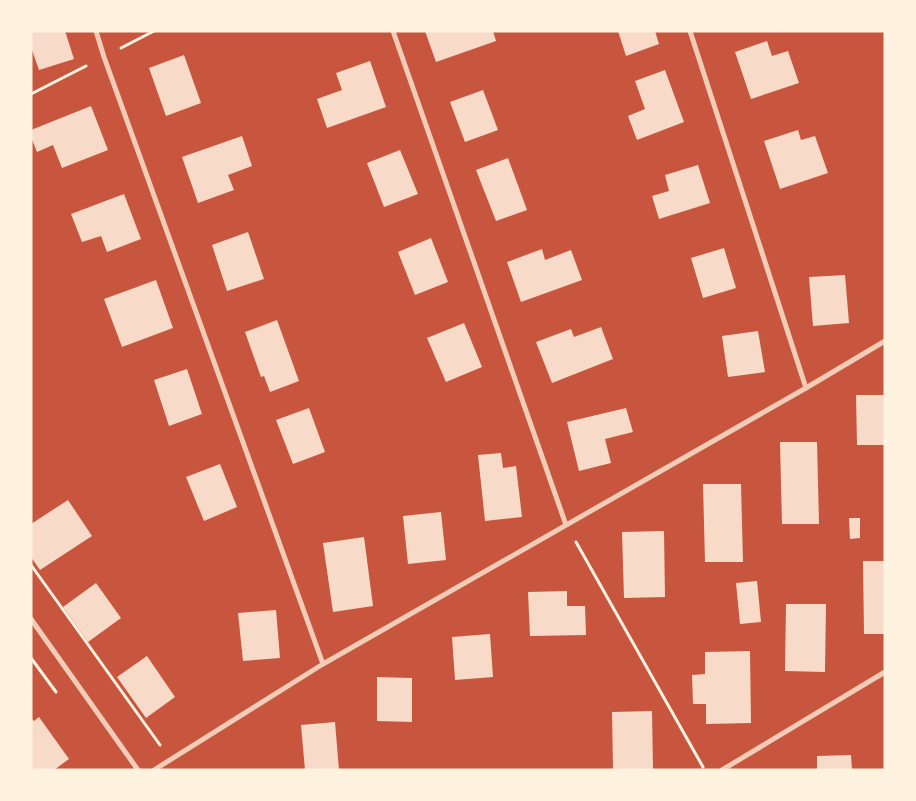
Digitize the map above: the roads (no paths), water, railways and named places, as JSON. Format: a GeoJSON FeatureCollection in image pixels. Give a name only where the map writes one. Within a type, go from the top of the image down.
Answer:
{"type":"FeatureCollection","features":[{"type":"Feature","properties":{"kind":"street"},"geometry":{"type":"LineString","coordinates":[[96,31],[323,664]]}},
{"type":"Feature","properties":{"kind":"street"},"geometry":{"type":"LineString","coordinates":[[393,31],[566,525]]}},
{"type":"Feature","properties":{"kind":"street"},"geometry":{"type":"LineString","coordinates":[[690,31],[806,388]]}},
{"type":"Feature","properties":{"kind":"street"},"geometry":{"type":"LineString","coordinates":[[154,770],[323,664],[885,341]]}},
{"type":"Feature","properties":{"kind":"street"},"geometry":{"type":"LineString","coordinates":[[31,619],[138,770]]}},
{"type":"Feature","properties":{"kind":"street"},"geometry":{"type":"LineString","coordinates":[[722,770],[885,672]]}}]}
